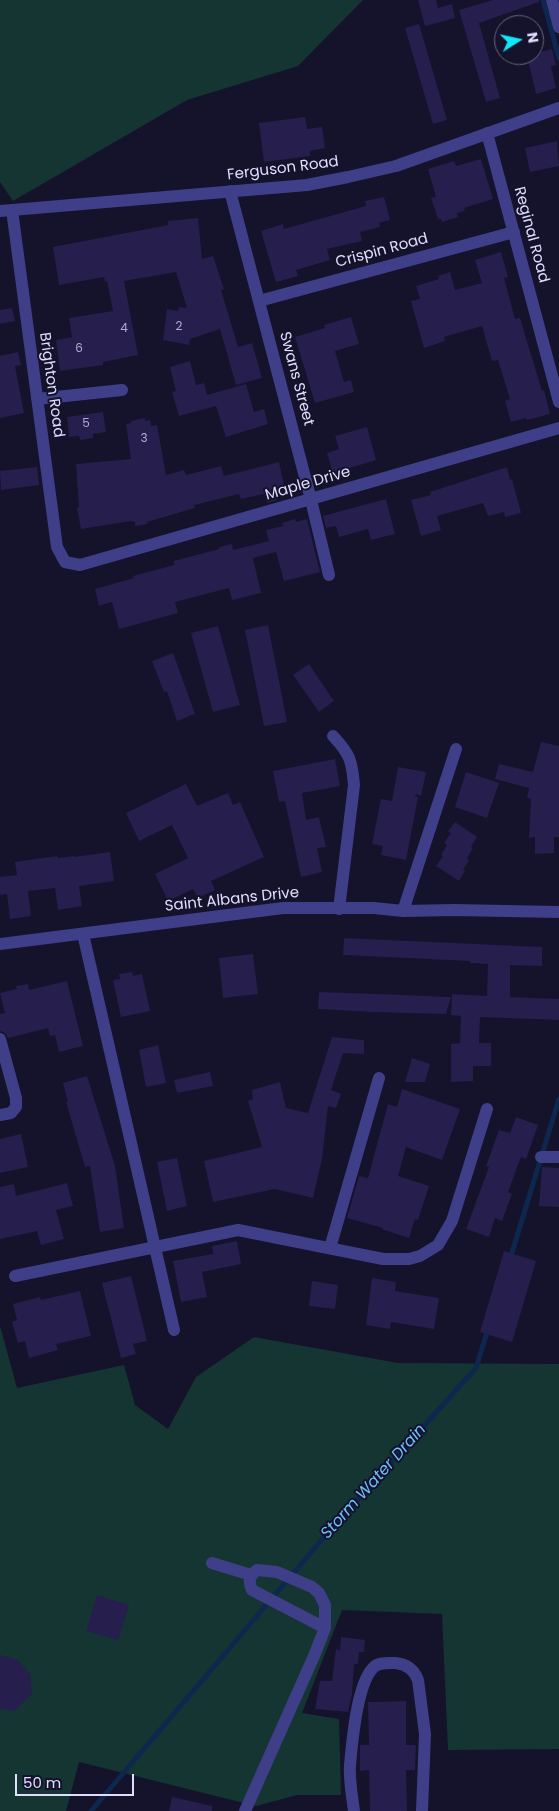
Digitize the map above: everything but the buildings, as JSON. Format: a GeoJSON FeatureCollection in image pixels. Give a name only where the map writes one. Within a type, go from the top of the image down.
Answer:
{"type":"FeatureCollection","features":[{"type":"Feature","properties":{"kind":"street"},"geometry":{"type":"LineString","coordinates":[[552,0],[559,28]]}},
{"type":"Feature","properties":{"kind":"street","name":"Ferguson Road"},"geometry":{"type":"LineString","coordinates":[[6,210],[307,184],[348,177],[396,166],[559,108]]}},
{"type":"Feature","properties":{"kind":"street","name":"Reginal Road"},"geometry":{"type":"LineString","coordinates":[[487,134],[559,402]]}},
{"type":"Feature","properties":{"kind":"street","name":"Swans Street"},"geometry":{"type":"LineString","coordinates":[[230,191],[329,575]]}},
{"type":"Feature","properties":{"kind":"street","name":"Brighton Road"},"geometry":{"type":"LineString","coordinates":[[6,210],[37,399],[57,547],[65,562]]}},
{"type":"Feature","properties":{"kind":"street","name":"Crispin Road"},"geometry":{"type":"LineString","coordinates":[[259,301],[514,232]]}},
{"type":"Feature","properties":{"kind":"street"},"geometry":{"type":"LineString","coordinates":[[37,399],[122,390]]}},
{"type":"Feature","properties":{"kind":"street","name":"Maple Drive"},"geometry":{"type":"LineString","coordinates":[[65,562],[80,565],[559,428]]}},
{"type":"Feature","properties":{"kind":"street"},"geometry":{"type":"LineString","coordinates":[[333,736],[345,749],[352,766],[354,785],[339,909]]}},
{"type":"Feature","properties":{"kind":"street"},"geometry":{"type":"LineString","coordinates":[[402,911],[456,749]]}},
{"type":"Feature","properties":{"kind":"street","name":"Saint Albans Drive"},"geometry":{"type":"LineString","coordinates":[[0,944],[283,908],[559,912]]}},
{"type":"Feature","properties":{"kind":"street"},"geometry":{"type":"LineString","coordinates":[[83,934],[174,1330]]}},
{"type":"Feature","properties":{"kind":"street"},"geometry":{"type":"LineString","coordinates":[[0,1039],[16,1098],[16,1107],[11,1113],[0,1115]]}},
{"type":"Feature","properties":{"kind":"street"},"geometry":{"type":"LineString","coordinates":[[330,1248],[378,1078]]}},
{"type":"Feature","properties":{"kind":"street"},"geometry":{"type":"LineString","coordinates":[[15,1276],[238,1230],[383,1259],[420,1256],[438,1245],[452,1221],[487,1109]]}},
{"type":"Feature","properties":{"kind":"street"},"geometry":{"type":"LineString","coordinates":[[542,1157],[559,1157]]}},
{"type":"Feature","properties":{"kind":"street"},"geometry":{"type":"LineString","coordinates":[[212,1563],[252,1574]]}},
{"type":"Feature","properties":{"kind":"street"},"geometry":{"type":"LineString","coordinates":[[245,1811],[325,1628],[325,1605],[319,1593],[312,1587],[277,1572],[257,1570],[252,1574],[249,1582],[252,1590],[325,1628]]}},
{"type":"Feature","properties":{"kind":"street"},"geometry":{"type":"LineString","coordinates":[[354,1811],[350,1766],[357,1713],[363,1684],[373,1668],[382,1663],[394,1663],[411,1668],[416,1673],[425,1734],[422,1811]]}},
{"type":"Feature","properties":{"kind":"green space"},"geometry":{"type":"Polygon","coordinates":[[[0,0],[363,0],[298,66],[187,100],[13,201],[0,182],[0,0]]]}},
{"type":"Feature","properties":{"kind":"green space"},"geometry":{"type":"Polygon","coordinates":[[[0,1326],[17,1388],[124,1365],[135,1405],[168,1429],[196,1377],[254,1337],[398,1363],[559,1364],[559,1749],[448,1750],[442,1614],[342,1610],[302,1713],[339,1719],[341,1795],[297,1795],[256,1806],[79,1762],[66,1811],[0,1811],[0,1326]]]}},
{"type":"Feature","properties":{"kind":"waterway","name":"Storm Water Drain"},"geometry":{"type":"LineString","coordinates":[[543,0],[559,58]]}},
{"type":"Feature","properties":{"kind":"waterway","name":"Storm Water Drain"},"geometry":{"type":"LineString","coordinates":[[510,1259],[559,1099]]}},
{"type":"Feature","properties":{"kind":"waterway","name":"Storm Water Drain"},"geometry":{"type":"LineString","coordinates":[[91,1811],[325,1536],[476,1368],[488,1329]]}}]}
